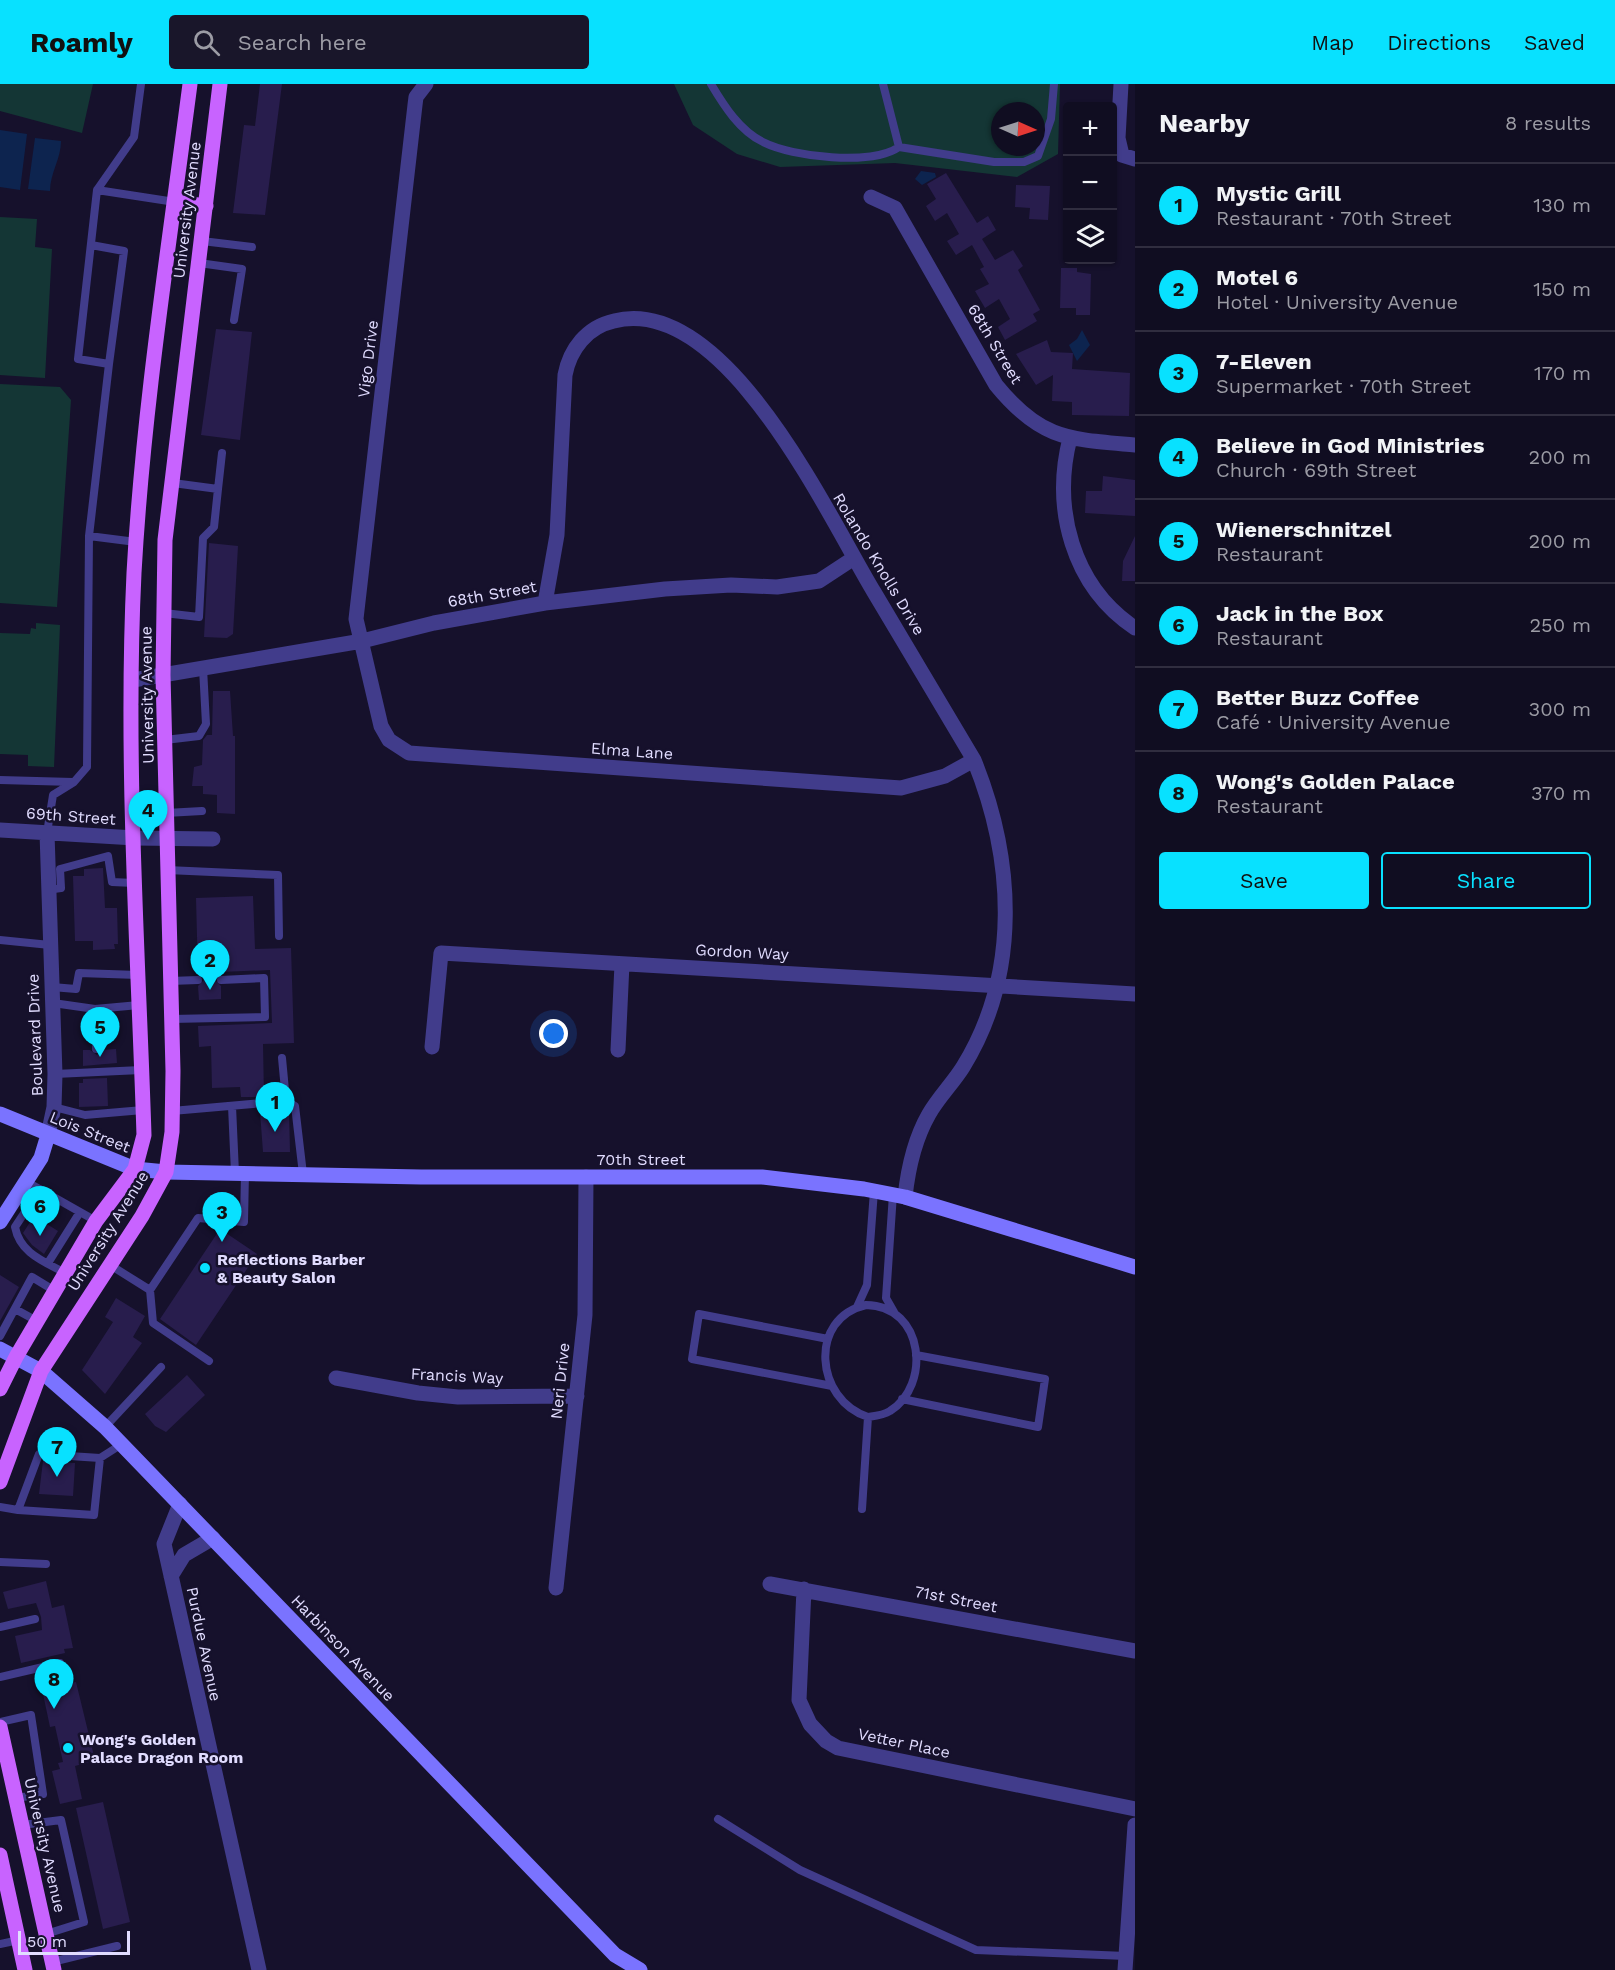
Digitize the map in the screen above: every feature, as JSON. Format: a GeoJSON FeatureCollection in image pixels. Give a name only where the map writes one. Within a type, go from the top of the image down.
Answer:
{"type":"FeatureCollection","features":[{"type":"Feature","properties":{"kind":"main road","name":"University Avenue"},"geometry":{"type":"LineString","coordinates":[[0,1389],[16,1357],[96,1221],[135,1169],[144,1135],[134,883],[133,680],[136,542],[139,492],[190,84]]}},
{"type":"Feature","properties":{"kind":"main road","name":"University Avenue"},"geometry":{"type":"LineString","coordinates":[[0,1482],[41,1371],[142,1216],[166,1172],[172,1111],[163,675],[165,540],[220,84]]}},
{"type":"Feature","properties":{"kind":"main road"},"geometry":{"type":"LineString","coordinates":[[175,202],[206,206]]}},
{"type":"Feature","properties":{"kind":"main road","name":"University Avenue"},"geometry":{"type":"LineString","coordinates":[[0,1727],[53,1966]]}},
{"type":"Feature","properties":{"kind":"main road"},"geometry":{"type":"LineString","coordinates":[[0,1855],[25,1970]]}},
{"type":"Feature","properties":{"kind":"street","name":"Vigo Drive"},"geometry":{"type":"LineString","coordinates":[[362,641],[356,619],[366,526],[416,97],[426,84]]}},
{"type":"Feature","properties":{"kind":"street"},"geometry":{"type":"LineString","coordinates":[[1121,84],[1118,138],[1122,154],[1135,159]]}},
{"type":"Feature","properties":{"kind":"street","name":"68th Street"},"geometry":{"type":"LineString","coordinates":[[871,197],[895,208],[996,386],[1017,411],[1049,432],[1070,438],[1135,445]]}},
{"type":"Feature","properties":{"kind":"street","name":"Rolando Knolls Drive"},"geometry":{"type":"LineString","coordinates":[[545,603],[557,535],[567,365],[575,348],[588,333],[616,320],[637,320],[665,326],[692,339],[720,360],[779,430],[974,760],[993,816],[1005,881],[1005,929],[999,984],[991,1010],[967,1060],[929,1113],[921,1129],[899,1196]]}},
{"type":"Feature","properties":{"kind":"street"},"geometry":{"type":"LineString","coordinates":[[1070,438],[1064,466],[1062,494],[1073,550],[1102,598],[1135,628]]}},
{"type":"Feature","properties":{"kind":"street","name":"68th Street"},"geometry":{"type":"LineString","coordinates":[[133,680],[362,641],[434,623],[545,603],[665,589],[731,585],[777,587],[819,582],[854,558]]}},
{"type":"Feature","properties":{"kind":"street","name":"Elma Lane"},"geometry":{"type":"LineString","coordinates":[[362,641],[381,726],[390,740],[409,753],[901,788],[945,776],[974,760]]}},
{"type":"Feature","properties":{"kind":"street","name":"69th Street"},"geometry":{"type":"LineString","coordinates":[[0,830],[135,838],[213,839]]}},
{"type":"Feature","properties":{"kind":"street","name":"Boulevard Drive"},"geometry":{"type":"LineString","coordinates":[[0,1222],[33,1186],[54,1107],[56,1074],[47,890],[47,833]]}},
{"type":"Feature","properties":{"kind":"street","name":"Gordon Way"},"geometry":{"type":"LineString","coordinates":[[432,1047],[441,953],[999,984],[1135,994]]}},
{"type":"Feature","properties":{"kind":"street"},"geometry":{"type":"LineString","coordinates":[[618,1050],[622,964]]}},
{"type":"Feature","properties":{"kind":"street","name":"Lois Street"},"geometry":{"type":"LineString","coordinates":[[0,1114],[135,1169]]}},
{"type":"Feature","properties":{"kind":"street","name":"70th Street"},"geometry":{"type":"LineString","coordinates":[[135,1169],[166,1172],[303,1174],[762,1177],[899,1196],[1135,1267]]}},
{"type":"Feature","properties":{"kind":"street","name":"Neri Drive"},"geometry":{"type":"LineString","coordinates":[[556,1588],[585,1315],[586,1177]]}},
{"type":"Feature","properties":{"kind":"street","name":"Harbinson Avenue"},"geometry":{"type":"LineString","coordinates":[[0,1349],[41,1371],[105,1427],[607,1947],[615,1955],[640,1970]]}},
{"type":"Feature","properties":{"kind":"street","name":"Francis Way"},"geometry":{"type":"LineString","coordinates":[[336,1378],[418,1393],[458,1397],[577,1396]]}},
{"type":"Feature","properties":{"kind":"street","name":"Purdue Avenue"},"geometry":{"type":"LineString","coordinates":[[180,1504],[164,1544],[258,1970]]}},
{"type":"Feature","properties":{"kind":"street"},"geometry":{"type":"LineString","coordinates":[[171,1576],[184,1555],[213,1538]]}},
{"type":"Feature","properties":{"kind":"street","name":"71st Street"},"geometry":{"type":"LineString","coordinates":[[770,1584],[1135,1651]]}},
{"type":"Feature","properties":{"kind":"street","name":"Vetter Place"},"geometry":{"type":"LineString","coordinates":[[804,1589],[799,1700],[810,1724],[826,1741],[838,1748],[1135,1809]]}},
{"type":"Feature","properties":{"kind":"street"},"geometry":{"type":"LineString","coordinates":[[1128,1960],[1135,1825]]}},
{"type":"Feature","properties":{"kind":"lane"},"geometry":{"type":"LineString","coordinates":[[109,364],[78,359],[97,190],[135,137],[141,84]]}},
{"type":"Feature","properties":{"kind":"lane"},"geometry":{"type":"LineString","coordinates":[[711,84],[725,107],[748,132],[764,143],[790,150],[843,158],[887,153],[899,147],[994,162],[1024,162],[1038,156],[1051,119],[1054,84]]}},
{"type":"Feature","properties":{"kind":"lane"},"geometry":{"type":"LineString","coordinates":[[883,84],[899,147]]}},
{"type":"Feature","properties":{"kind":"lane"},"geometry":{"type":"LineString","coordinates":[[97,190],[175,202]]}},
{"type":"Feature","properties":{"kind":"lane"},"geometry":{"type":"LineString","coordinates":[[202,241],[252,247]]}},
{"type":"Feature","properties":{"kind":"lane"},"geometry":{"type":"LineString","coordinates":[[47,833],[53,795],[74,782],[87,767],[89,536],[124,251],[91,245]]}},
{"type":"Feature","properties":{"kind":"lane"},"geometry":{"type":"LineString","coordinates":[[199,263],[242,269],[234,320]]}},
{"type":"Feature","properties":{"kind":"lane"},"geometry":{"type":"LineString","coordinates":[[164,613],[199,617],[202,538],[214,527],[222,453]]}},
{"type":"Feature","properties":{"kind":"lane"},"geometry":{"type":"LineString","coordinates":[[173,483],[218,489]]}},
{"type":"Feature","properties":{"kind":"lane"},"geometry":{"type":"LineString","coordinates":[[89,536],[136,542]]}},
{"type":"Feature","properties":{"kind":"lane"},"geometry":{"type":"LineString","coordinates":[[165,740],[199,736],[206,724],[203,668]]}},
{"type":"Feature","properties":{"kind":"lane"},"geometry":{"type":"LineString","coordinates":[[0,780],[74,782]]}},
{"type":"Feature","properties":{"kind":"lane"},"geometry":{"type":"LineString","coordinates":[[166,813],[202,811]]}},
{"type":"Feature","properties":{"kind":"lane"},"geometry":{"type":"LineString","coordinates":[[47,890],[61,888],[60,869],[108,855],[112,882],[134,883]]}},
{"type":"Feature","properties":{"kind":"lane"},"geometry":{"type":"LineString","coordinates":[[167,870],[278,875],[279,936]]}},
{"type":"Feature","properties":{"kind":"lane"},"geometry":{"type":"LineString","coordinates":[[0,940],[50,945]]}},
{"type":"Feature","properties":{"kind":"lane"},"geometry":{"type":"LineString","coordinates":[[52,987],[76,988],[79,973],[138,975]]}},
{"type":"Feature","properties":{"kind":"lane"},"geometry":{"type":"LineString","coordinates":[[171,1019],[266,1017],[264,978],[220,980]]}},
{"type":"Feature","properties":{"kind":"lane"},"geometry":{"type":"LineString","coordinates":[[170,981],[198,980]]}},
{"type":"Feature","properties":{"kind":"lane"},"geometry":{"type":"LineString","coordinates":[[53,1003],[95,1009],[139,1005]]}},
{"type":"Feature","properties":{"kind":"lane"},"geometry":{"type":"LineString","coordinates":[[95,1009],[96,1049]]}},
{"type":"Feature","properties":{"kind":"lane"},"geometry":{"type":"LineString","coordinates":[[282,1058],[286,1101]]}},
{"type":"Feature","properties":{"kind":"lane"},"geometry":{"type":"LineString","coordinates":[[56,1074],[96,1068],[141,1070]]}},
{"type":"Feature","properties":{"kind":"lane"},"geometry":{"type":"LineString","coordinates":[[172,1111],[286,1101],[295,1106],[303,1174]]}},
{"type":"Feature","properties":{"kind":"lane"},"geometry":{"type":"LineString","coordinates":[[209,1361],[153,1323],[150,1290],[198,1218],[244,1222],[232,1106]]}},
{"type":"Feature","properties":{"kind":"lane"},"geometry":{"type":"LineString","coordinates":[[54,1107],[85,1115],[143,1110]]}},
{"type":"Feature","properties":{"kind":"lane"},"geometry":{"type":"LineString","coordinates":[[65,1273],[22,1248],[15,1227],[33,1186],[96,1221]]}},
{"type":"Feature","properties":{"kind":"lane"},"geometry":{"type":"LineString","coordinates":[[857,1307],[867,1285],[874,1191]]}},
{"type":"Feature","properties":{"kind":"lane"},"geometry":{"type":"LineString","coordinates":[[895,1312],[876,1305],[857,1307],[841,1317],[828,1339],[826,1357],[832,1386],[843,1405],[868,1417],[889,1412],[903,1399],[913,1376],[916,1355],[909,1326],[895,1312],[886,1298],[899,1196]]}},
{"type":"Feature","properties":{"kind":"lane"},"geometry":{"type":"LineString","coordinates":[[48,1263],[80,1212]]}},
{"type":"Feature","properties":{"kind":"lane"},"geometry":{"type":"LineString","coordinates":[[110,1265],[150,1290]]}},
{"type":"Feature","properties":{"kind":"lane"},"geometry":{"type":"LineString","coordinates":[[0,1336],[32,1277],[55,1291]]}},
{"type":"Feature","properties":{"kind":"lane"},"geometry":{"type":"LineString","coordinates":[[15,1309],[37,1321]]}},
{"type":"Feature","properties":{"kind":"lane"},"geometry":{"type":"LineString","coordinates":[[828,1339],[699,1314],[692,1359],[832,1386]]}},
{"type":"Feature","properties":{"kind":"lane"},"geometry":{"type":"LineString","coordinates":[[903,1399],[1038,1427],[1046,1379],[916,1355]]}},
{"type":"Feature","properties":{"kind":"lane"},"geometry":{"type":"LineString","coordinates":[[105,1427],[161,1367]]}},
{"type":"Feature","properties":{"kind":"lane"},"geometry":{"type":"LineString","coordinates":[[862,1509],[868,1417]]}},
{"type":"Feature","properties":{"kind":"lane"},"geometry":{"type":"LineString","coordinates":[[18,1510],[39,1454],[100,1458],[122,1444]]}},
{"type":"Feature","properties":{"kind":"lane"},"geometry":{"type":"LineString","coordinates":[[0,1507],[94,1515],[100,1458]]}},
{"type":"Feature","properties":{"kind":"lane"},"geometry":{"type":"LineString","coordinates":[[0,1562],[46,1564]]}},
{"type":"Feature","properties":{"kind":"lane"},"geometry":{"type":"LineString","coordinates":[[0,1627],[35,1619]]}},
{"type":"Feature","properties":{"kind":"lane"},"geometry":{"type":"LineString","coordinates":[[0,1677],[60,1664]]}},
{"type":"Feature","properties":{"kind":"lane"},"geometry":{"type":"LineString","coordinates":[[0,1722],[31,1715],[43,1794],[16,1798]]}},
{"type":"Feature","properties":{"kind":"lane"},"geometry":{"type":"LineString","coordinates":[[718,1819],[800,1870],[976,1950],[1128,1960]]}},
{"type":"Feature","properties":{"kind":"lane"},"geometry":{"type":"LineString","coordinates":[[22,1825],[61,1820],[84,1922],[46,1934]]}},
{"type":"Feature","properties":{"kind":"lane"},"geometry":{"type":"LineString","coordinates":[[0,1944],[19,1940]]}},
{"type":"Feature","properties":{"kind":"lane"},"geometry":{"type":"LineString","coordinates":[[53,1966],[117,1946]]}},
{"type":"Feature","properties":{"kind":"green space"},"geometry":{"type":"Polygon","coordinates":[[[0,84],[93,84],[82,133],[0,111],[0,84]]]}},
{"type":"Feature","properties":{"kind":"green space"},"geometry":{"type":"Polygon","coordinates":[[[674,84],[1060,84],[1058,154],[1017,177],[895,163],[780,167],[737,154],[693,125],[674,84]]]}},
{"type":"Feature","properties":{"kind":"green space"},"geometry":{"type":"Polygon","coordinates":[[[0,217],[37,219],[35,247],[52,249],[45,378],[0,375],[0,217]]]}},
{"type":"Feature","properties":{"kind":"green space"},"geometry":{"type":"Polygon","coordinates":[[[0,384],[60,387],[71,400],[57,607],[0,603],[0,384]]]}},
{"type":"Feature","properties":{"kind":"green space"},"geometry":{"type":"Polygon","coordinates":[[[36,623],[60,625],[54,767],[28,766],[28,755],[0,754],[0,633],[30,634],[31,628],[36,629],[36,623]]]}},
{"type":"Feature","properties":{"kind":"water"},"geometry":{"type":"Polygon","coordinates":[[[0,130],[27,134],[20,190],[0,187],[0,130]]]}},
{"type":"Feature","properties":{"kind":"water"},"geometry":{"type":"Polygon","coordinates":[[[35,138],[61,141],[50,191],[28,189],[35,138]]]}},
{"type":"Feature","properties":{"kind":"water"},"geometry":{"type":"Polygon","coordinates":[[[921,171],[935,173],[936,177],[922,185],[915,179],[921,171]]]}},
{"type":"Feature","properties":{"kind":"water"},"geometry":{"type":"Polygon","coordinates":[[[1082,330],[1090,345],[1077,361],[1069,345],[1077,339],[1082,330]]]}},
{"type":"Feature","properties":{"kind":"building"},"geometry":{"type":"Polygon","coordinates":[[[260,84],[282,84],[265,215],[233,213],[244,125],[255,126],[260,84]]]}},
{"type":"Feature","properties":{"kind":"building"},"geometry":{"type":"Polygon","coordinates":[[[946,173],[977,223],[988,216],[996,230],[982,239],[995,260],[1013,250],[1023,266],[1018,270],[1040,310],[1033,314],[1037,321],[1005,340],[998,327],[1010,319],[999,299],[985,308],[975,291],[989,284],[980,269],[984,267],[972,245],[956,255],[947,241],[959,234],[947,213],[935,221],[926,206],[936,199],[927,184],[946,173]]]}},
{"type":"Feature","properties":{"kind":"building"},"geometry":{"type":"Polygon","coordinates":[[[1016,185],[1050,186],[1048,220],[1029,219],[1030,208],[1015,207],[1016,185]]]}},
{"type":"Feature","properties":{"kind":"building"},"geometry":{"type":"Polygon","coordinates":[[[1061,268],[1077,268],[1077,272],[1091,274],[1090,315],[1076,315],[1076,308],[1060,308],[1061,268]]]}},
{"type":"Feature","properties":{"kind":"building"},"geometry":{"type":"Polygon","coordinates":[[[216,329],[252,332],[240,440],[201,435],[216,329]]]}},
{"type":"Feature","properties":{"kind":"building"},"geometry":{"type":"Polygon","coordinates":[[[1047,340],[1051,352],[1073,353],[1072,369],[1130,373],[1129,416],[1072,415],[1072,402],[1052,401],[1053,375],[1036,385],[1016,354],[1047,340]]]}},
{"type":"Feature","properties":{"kind":"building"},"geometry":{"type":"Polygon","coordinates":[[[1103,476],[1135,480],[1135,516],[1085,513],[1086,491],[1102,491],[1103,476]]]}},
{"type":"Feature","properties":{"kind":"building"},"geometry":{"type":"Polygon","coordinates":[[[1135,536],[1135,581],[1122,581],[1123,561],[1135,536]]]}},
{"type":"Feature","properties":{"kind":"building"},"geometry":{"type":"Polygon","coordinates":[[[209,543],[238,546],[233,634],[227,638],[204,637],[209,543]]]}},
{"type":"Feature","properties":{"kind":"building"},"geometry":{"type":"Polygon","coordinates":[[[213,691],[230,691],[233,736],[235,736],[235,814],[217,813],[217,795],[203,794],[203,786],[192,786],[194,767],[202,765],[203,740],[207,735],[212,735],[213,691]]]}},
{"type":"Feature","properties":{"kind":"building"},"geometry":{"type":"Polygon","coordinates":[[[103,868],[105,908],[117,908],[118,944],[114,944],[115,949],[93,950],[93,941],[75,941],[73,876],[84,876],[84,869],[103,868]]]}},
{"type":"Feature","properties":{"kind":"building"},"geometry":{"type":"Polygon","coordinates":[[[253,896],[255,949],[291,948],[294,1043],[263,1044],[264,1097],[241,1097],[240,1087],[212,1088],[211,1046],[199,1047],[198,1026],[272,1023],[270,970],[220,972],[215,980],[221,986],[221,999],[199,1000],[198,986],[204,980],[198,974],[196,898],[253,896]]]}},
{"type":"Feature","properties":{"kind":"building"},"geometry":{"type":"Polygon","coordinates":[[[116,1049],[117,1063],[83,1066],[83,1050],[90,1050],[97,1055],[102,1050],[116,1049]]]}},
{"type":"Feature","properties":{"kind":"building"},"geometry":{"type":"Polygon","coordinates":[[[107,1078],[108,1106],[79,1107],[79,1083],[83,1083],[83,1079],[107,1078]]]}},
{"type":"Feature","properties":{"kind":"building"},"geometry":{"type":"Polygon","coordinates":[[[289,1111],[290,1152],[263,1152],[260,1112],[289,1111]]]}},
{"type":"Feature","properties":{"kind":"building"},"geometry":{"type":"Polygon","coordinates":[[[34,1216],[58,1231],[44,1254],[32,1245],[23,1233],[34,1216]]]}},
{"type":"Feature","properties":{"kind":"building"},"geometry":{"type":"Polygon","coordinates":[[[220,1229],[257,1254],[196,1345],[160,1319],[220,1229]]]}},
{"type":"Feature","properties":{"kind":"building"},"geometry":{"type":"Polygon","coordinates":[[[0,1275],[19,1287],[0,1321],[0,1275]]]}},
{"type":"Feature","properties":{"kind":"building"},"geometry":{"type":"Polygon","coordinates":[[[116,1298],[145,1316],[133,1337],[142,1343],[105,1394],[82,1370],[113,1322],[105,1317],[116,1298]]]}},
{"type":"Feature","properties":{"kind":"building"},"geometry":{"type":"Polygon","coordinates":[[[187,1375],[205,1395],[166,1432],[155,1426],[145,1414],[187,1375]]]}},
{"type":"Feature","properties":{"kind":"building"},"geometry":{"type":"Polygon","coordinates":[[[43,1461],[75,1463],[73,1496],[39,1494],[43,1461]]]}},
{"type":"Feature","properties":{"kind":"building"},"geometry":{"type":"Polygon","coordinates":[[[46,1581],[52,1608],[64,1605],[73,1648],[64,1649],[65,1653],[21,1663],[15,1636],[42,1630],[41,1617],[36,1603],[8,1609],[3,1592],[46,1581]]]}},
{"type":"Feature","properties":{"kind":"building"},"geometry":{"type":"Polygon","coordinates":[[[76,1682],[94,1756],[93,1761],[75,1766],[82,1799],[60,1804],[52,1771],[60,1769],[58,1763],[63,1762],[55,1726],[50,1727],[42,1689],[76,1682]]]}},
{"type":"Feature","properties":{"kind":"building"},"geometry":{"type":"Polygon","coordinates":[[[103,1802],[130,1922],[103,1929],[76,1808],[103,1802]]]}},
{"type":"Feature","properties":{"kind":"place","name":"Believe in God Ministries"},"geometry":{"type":"Point","coordinates":[148,840]}},
{"type":"Feature","properties":{"kind":"place","name":"Motel 6"},"geometry":{"type":"Point","coordinates":[210,990]}},
{"type":"Feature","properties":{"kind":"place","name":"Wienerschnitzel"},"geometry":{"type":"Point","coordinates":[100,1057]}},
{"type":"Feature","properties":{"kind":"place","name":"Mystic Grill"},"geometry":{"type":"Point","coordinates":[275,1132]}},
{"type":"Feature","properties":{"kind":"place","name":"Jack in the Box"},"geometry":{"type":"Point","coordinates":[40,1236]}},
{"type":"Feature","properties":{"kind":"place","name":"7-Eleven"},"geometry":{"type":"Point","coordinates":[222,1242]}},
{"type":"Feature","properties":{"kind":"place","name":"Reflections Barber & Beauty Salon"},"geometry":{"type":"Point","coordinates":[205,1268]}},
{"type":"Feature","properties":{"kind":"place","name":"Better Buzz Coffee"},"geometry":{"type":"Point","coordinates":[57,1477]}},
{"type":"Feature","properties":{"kind":"place","name":"Wong's Golden Palace"},"geometry":{"type":"Point","coordinates":[54,1709]}},
{"type":"Feature","properties":{"kind":"place","name":"Wong's Golden Palace Dragon Room"},"geometry":{"type":"Point","coordinates":[68,1748]}}]}
